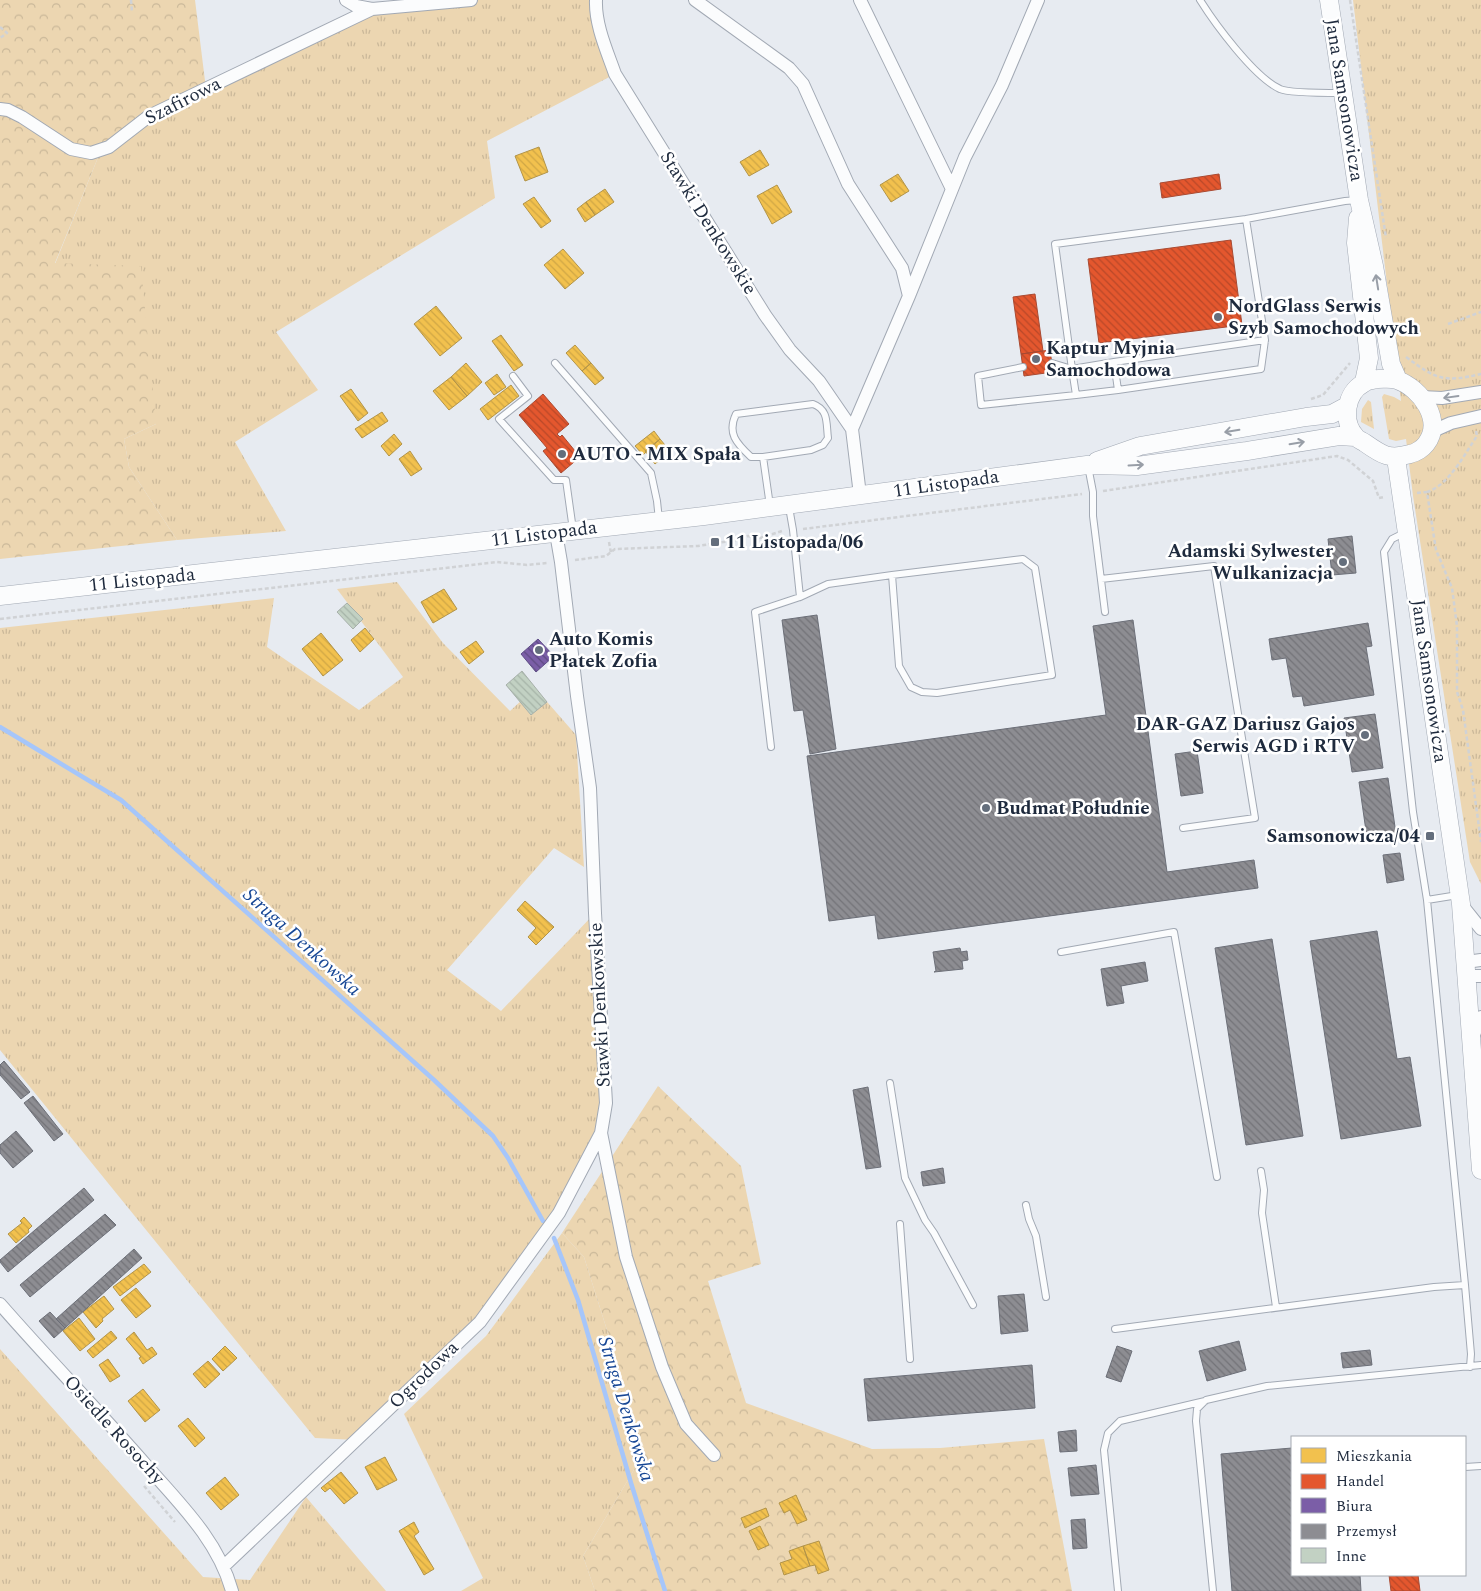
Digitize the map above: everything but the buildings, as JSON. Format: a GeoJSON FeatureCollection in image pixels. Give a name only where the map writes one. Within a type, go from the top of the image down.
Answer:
{"type":"FeatureCollection","features":[{"type":"Feature","properties":{"kind":"street"},"geometry":{"type":"LineString","coordinates":[[346,0],[356,6],[372,9],[471,0]]}},
{"type":"Feature","properties":{"kind":"street","name":"Stawki Denkowskie"},"geometry":{"type":"LineString","coordinates":[[596,0],[602,36],[615,74],[765,315],[790,350],[818,381],[852,428],[860,495]]}},
{"type":"Feature","properties":{"kind":"street"},"geometry":{"type":"LineString","coordinates":[[695,0],[789,68],[803,84],[848,184],[902,268],[909,296]]}},
{"type":"Feature","properties":{"kind":"street"},"geometry":{"type":"LineString","coordinates":[[860,0],[952,189]]}},
{"type":"Feature","properties":{"kind":"street"},"geometry":{"type":"LineString","coordinates":[[852,428],[909,296],[965,157],[1002,85],[1038,0]]}},
{"type":"Feature","properties":{"kind":"street","name":"Jana Samsonowicza"},"geometry":{"type":"LineString","coordinates":[[1329,0],[1359,200],[1374,266],[1391,364],[1398,380]]}},
{"type":"Feature","properties":{"kind":"street","name":"Szafirowa"},"geometry":{"type":"LineString","coordinates":[[0,110],[8,110],[22,117],[71,149],[91,153],[108,146],[149,116],[372,9]]}},
{"type":"Feature","properties":{"kind":"street","name":"Jana Samsonowicza"},"geometry":{"type":"LineString","coordinates":[[1359,200],[1356,243],[1369,358],[1364,382]]}},
{"type":"Feature","properties":{"kind":"street"},"geometry":{"type":"LineString","coordinates":[[1378,379],[1398,380],[1421,397],[1430,411],[1433,422],[1432,431],[1426,444],[1415,453],[1396,458],[1379,453],[1355,437],[1348,420],[1347,406],[1350,398],[1364,382],[1378,379]]}},
{"type":"Feature","properties":{"kind":"street"},"geometry":{"type":"LineString","coordinates":[[1421,397],[1442,398],[1481,392]]}},
{"type":"Feature","properties":{"kind":"street","name":"11 Listopada"},"geometry":{"type":"LineString","coordinates":[[1087,465],[1140,446],[1332,414],[1347,406]]}},
{"type":"Feature","properties":{"kind":"street"},"geometry":{"type":"LineString","coordinates":[[1432,431],[1451,423],[1478,417]]}},
{"type":"Feature","properties":{"kind":"street","name":"11 Listopada"},"geometry":{"type":"LineString","coordinates":[[0,596],[770,508],[1087,465],[1137,466],[1339,436],[1355,437]]}},
{"type":"Feature","properties":{"kind":"street","name":"Jana Samsonowicza"},"geometry":{"type":"LineString","coordinates":[[1396,458],[1460,899],[1474,969],[1472,1040],[1481,1170]]}},
{"type":"Feature","properties":{"kind":"street","name":"Stawki Denkowskie"},"geometry":{"type":"LineString","coordinates":[[565,532],[561,562],[590,788],[606,1103],[602,1133],[626,1257],[662,1368],[686,1424],[714,1455]]}},
{"type":"Feature","properties":{"kind":"street"},"geometry":{"type":"LineString","coordinates":[[1460,899],[1481,929]]}},
{"type":"Feature","properties":{"kind":"street","name":"Jana Samsonowicza"},"geometry":{"type":"LineString","coordinates":[[1472,1040],[1481,1017]]}},
{"type":"Feature","properties":{"kind":"street","name":"Ogrodowa"},"geometry":{"type":"LineString","coordinates":[[224,1566],[480,1322],[559,1213],[602,1133]]}},
{"type":"Feature","properties":{"kind":"street","name":"Osiedle Rosochy"},"geometry":{"type":"LineString","coordinates":[[0,1307],[106,1420],[186,1510],[213,1546],[224,1566]]}},
{"type":"Feature","properties":{"kind":"street"},"geometry":{"type":"LineString","coordinates":[[224,1566],[232,1591]]}},
{"type":"Feature","properties":{"kind":"lane"},"geometry":{"type":"LineString","coordinates":[[1200,0],[1212,20],[1257,72],[1281,90],[1343,93]]}},
{"type":"Feature","properties":{"kind":"lane"},"geometry":{"type":"LineString","coordinates":[[1076,395],[1055,244],[1246,219],[1359,200]]}},
{"type":"Feature","properties":{"kind":"lane"},"geometry":{"type":"LineString","coordinates":[[1023,367],[978,376],[981,405],[1118,390],[1261,369],[1265,340],[1246,219]]}},
{"type":"Feature","properties":{"kind":"lane"},"geometry":{"type":"LineString","coordinates":[[1052,363],[1072,369],[1265,340]]}},
{"type":"Feature","properties":{"kind":"lane"},"geometry":{"type":"LineString","coordinates":[[1114,362],[1118,390]]}},
{"type":"Feature","properties":{"kind":"lane"},"geometry":{"type":"LineString","coordinates":[[555,363],[651,473],[659,521]]}},
{"type":"Feature","properties":{"kind":"lane"},"geometry":{"type":"LineString","coordinates":[[513,376],[528,396],[499,419],[554,480],[566,480],[565,532]]}},
{"type":"Feature","properties":{"kind":"lane"},"geometry":{"type":"LineString","coordinates":[[812,404],[820,407],[825,414],[828,438],[823,444],[811,450],[763,457],[751,457],[741,448],[733,436],[731,424],[736,414],[812,404]]}},
{"type":"Feature","properties":{"kind":"lane"},"geometry":{"type":"LineString","coordinates":[[763,457],[770,508]]}},
{"type":"Feature","properties":{"kind":"lane"},"geometry":{"type":"LineString","coordinates":[[1087,465],[1093,492],[1093,516],[1105,612]]}},
{"type":"Feature","properties":{"kind":"lane"},"geometry":{"type":"LineString","coordinates":[[789,505],[800,597]]}},
{"type":"Feature","properties":{"kind":"lane"},"geometry":{"type":"LineString","coordinates":[[1407,532],[1392,539],[1384,552],[1413,812],[1428,900],[1465,1286],[1471,1354],[1470,1367]]}},
{"type":"Feature","properties":{"kind":"lane"},"geometry":{"type":"LineString","coordinates":[[770,747],[754,612],[800,597],[828,584],[892,575],[1014,559],[1023,559],[1031,563],[1035,568],[1052,675],[937,693],[922,692],[911,687],[899,666],[892,575]]}},
{"type":"Feature","properties":{"kind":"lane"},"geometry":{"type":"LineString","coordinates":[[1101,579],[1214,566],[1256,818],[1183,828]]}},
{"type":"Feature","properties":{"kind":"lane"},"geometry":{"type":"LineString","coordinates":[[1428,900],[1460,899]]}},
{"type":"Feature","properties":{"kind":"lane"},"geometry":{"type":"LineString","coordinates":[[1061,952],[1174,932],[1217,1177]]}},
{"type":"Feature","properties":{"kind":"lane"},"geometry":{"type":"LineString","coordinates":[[890,1083],[904,1178],[925,1220],[973,1305]]}},
{"type":"Feature","properties":{"kind":"lane"},"geometry":{"type":"LineString","coordinates":[[1261,1171],[1264,1190],[1262,1212],[1276,1307]]}},
{"type":"Feature","properties":{"kind":"lane"},"geometry":{"type":"LineString","coordinates":[[1026,1205],[1036,1236],[1046,1297]]}},
{"type":"Feature","properties":{"kind":"lane"},"geometry":{"type":"LineString","coordinates":[[900,1224],[910,1359]]}},
{"type":"Feature","properties":{"kind":"lane"},"geometry":{"type":"LineString","coordinates":[[1115,1328],[1434,1287],[1465,1286]]}},
{"type":"Feature","properties":{"kind":"lane"},"geometry":{"type":"LineString","coordinates":[[1118,1591],[1104,1450],[1108,1433],[1120,1420],[1267,1386],[1481,1365]]}},
{"type":"Feature","properties":{"kind":"lane"},"geometry":{"type":"LineString","coordinates":[[1206,1400],[1197,1410],[1196,1421],[1213,1591]]}},
{"type":"Feature","properties":{"kind":"lane"},"geometry":{"type":"LineString","coordinates":[[1466,1467],[1481,1466]]}},
{"type":"Feature","properties":{"kind":"path"},"geometry":{"type":"LineString","coordinates":[[131,0],[132,12]]}},
{"type":"Feature","properties":{"kind":"path"},"geometry":{"type":"LineString","coordinates":[[1350,0],[1387,245]]}},
{"type":"Feature","properties":{"kind":"path"},"geometry":{"type":"LineString","coordinates":[[0,27],[7,33],[0,38]]}},
{"type":"Feature","properties":{"kind":"path"},"geometry":{"type":"LineString","coordinates":[[1448,324],[1481,312]]}},
{"type":"Feature","properties":{"kind":"path"},"geometry":{"type":"LineString","coordinates":[[1404,355],[1427,372],[1448,380],[1468,378],[1481,374]]}},
{"type":"Feature","properties":{"kind":"path"},"geometry":{"type":"LineString","coordinates":[[1304,401],[1323,394],[1348,368],[1351,361]]}},
{"type":"Feature","properties":{"kind":"path"},"geometry":{"type":"LineString","coordinates":[[0,619],[497,562],[526,566],[606,556],[615,549],[698,546],[736,540],[748,536],[760,538],[775,532],[1093,492],[1337,456],[1348,460],[1373,481],[1379,498],[1428,492],[1436,489],[1446,480],[1479,436],[1478,417]]}},
{"type":"Feature","properties":{"kind":"path"},"geometry":{"type":"LineString","coordinates":[[1428,492],[1436,550],[1452,588],[1457,626],[1457,692],[1463,710],[1481,842]]}},
{"type":"Feature","properties":{"kind":"path"},"geometry":{"type":"LineString","coordinates":[[139,1481],[178,1525]]}},
{"type":"Feature","properties":{"kind":"green space"},"geometry":{"type":"Polygon","coordinates":[[[0,0],[195,0],[206,89],[101,150],[55,263],[141,266],[156,424],[124,439],[129,467],[177,540],[0,559],[0,0]]]}},
{"type":"Feature","properties":{"kind":"green space"},"geometry":{"type":"Polygon","coordinates":[[[471,0],[596,0],[615,74],[487,141],[495,198],[276,332],[318,390],[235,442],[286,531],[177,540],[129,467],[124,439],[156,424],[55,264],[101,150],[149,116],[372,9],[471,0]]]}},
{"type":"Feature","properties":{"kind":"green space"},"geometry":{"type":"Polygon","coordinates":[[[1353,0],[1481,0],[1481,884],[1470,862],[1413,496],[1406,439],[1396,441],[1389,439],[1382,397],[1384,394],[1401,401],[1353,0]]]}},
{"type":"Feature","properties":{"kind":"green space"},"geometry":{"type":"Polygon","coordinates":[[[1368,400],[1371,402],[1374,429],[1361,422],[1362,409],[1368,400]]]}},
{"type":"Feature","properties":{"kind":"green space"},"geometry":{"type":"Polygon","coordinates":[[[397,582],[443,643],[510,711],[535,688],[576,735],[584,867],[554,848],[447,970],[501,1011],[595,913],[601,1133],[559,1213],[480,1322],[357,1440],[315,1438],[0,1050],[0,628],[274,598],[267,647],[359,710],[403,677],[337,589],[397,582]]]}},
{"type":"Feature","properties":{"kind":"green space"},"geometry":{"type":"Polygon","coordinates":[[[658,1086],[741,1166],[761,1264],[708,1281],[746,1403],[872,1449],[940,1448],[1044,1439],[1072,1591],[595,1591],[583,1556],[645,1451],[584,1257],[562,1233],[658,1086]]]}},
{"type":"Feature","properties":{"kind":"green space"},"geometry":{"type":"Polygon","coordinates":[[[562,1233],[584,1257],[645,1451],[583,1556],[595,1591],[461,1591],[483,1578],[404,1414],[486,1336],[562,1233]]]}},
{"type":"Feature","properties":{"kind":"green space"},"geometry":{"type":"Polygon","coordinates":[[[0,1349],[203,1577],[250,1580],[306,1497],[386,1591],[0,1591],[0,1349]]]}},
{"type":"Feature","properties":{"kind":"waterway","name":"Struga Denkowska"},"geometry":{"type":"LineString","coordinates":[[0,727],[121,800],[434,1080],[493,1136],[508,1158],[543,1221]]}},
{"type":"Feature","properties":{"kind":"waterway","name":"Struga Denkowska"},"geometry":{"type":"LineString","coordinates":[[554,1238],[578,1300],[631,1483],[665,1591]]}},
{"type":"Feature","properties":{"kind":"place","name":"NordGlass Serwis Szyb Samochodowych"},"geometry":{"type":"Point","coordinates":[1218,317]}},
{"type":"Feature","properties":{"kind":"place","name":"Kaptur Myjnia Samochodowa"},"geometry":{"type":"Point","coordinates":[1036,359]}},
{"type":"Feature","properties":{"kind":"place","name":"AUTO - MIX Spała"},"geometry":{"type":"Point","coordinates":[562,454]}},
{"type":"Feature","properties":{"kind":"place","name":"11 Listopada/06"},"geometry":{"type":"Point","coordinates":[715,542]}},
{"type":"Feature","properties":{"kind":"place","name":"Adamski Sylwester Wulkanizacja"},"geometry":{"type":"Point","coordinates":[1343,562]}},
{"type":"Feature","properties":{"kind":"place","name":"Auto Komis Płatek Zofia"},"geometry":{"type":"Point","coordinates":[539,650]}},
{"type":"Feature","properties":{"kind":"place","name":"DAR-GAZ Dariusz Gajos Serwis AGD i RTV"},"geometry":{"type":"Point","coordinates":[1365,735]}},
{"type":"Feature","properties":{"kind":"place","name":"Budmat Południe"},"geometry":{"type":"Point","coordinates":[986,808]}},
{"type":"Feature","properties":{"kind":"place","name":"Samsonowicza/04"},"geometry":{"type":"Point","coordinates":[1430,836]}}]}
